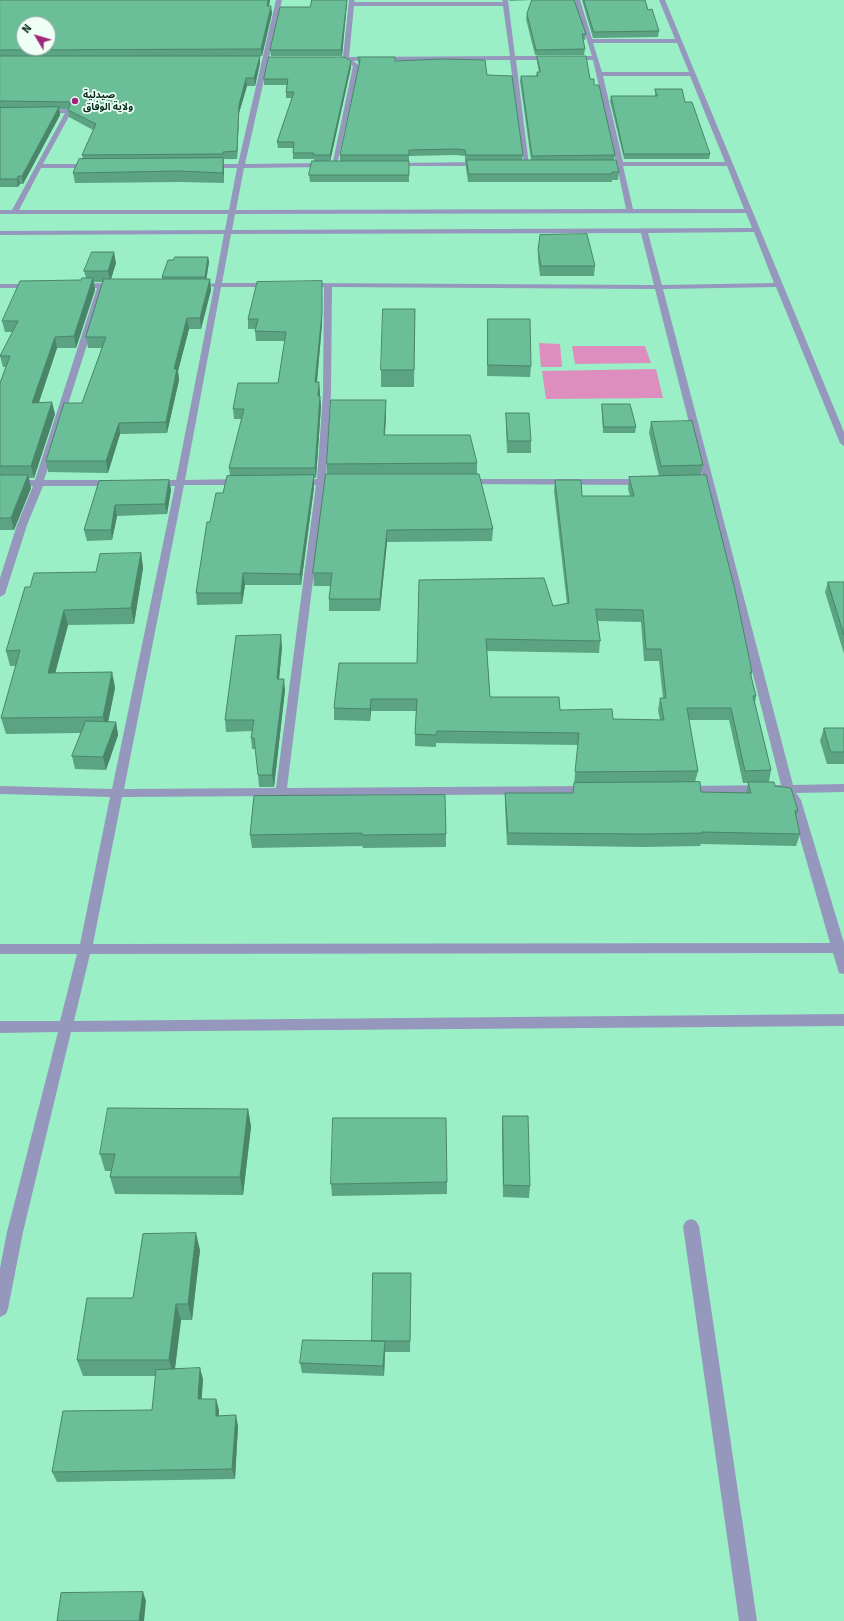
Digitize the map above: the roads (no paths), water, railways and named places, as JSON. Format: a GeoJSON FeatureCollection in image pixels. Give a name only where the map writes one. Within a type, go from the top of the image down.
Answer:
{"type":"FeatureCollection","features":[{"type":"Feature","properties":{"kind":"street"},"geometry":{"type":"LineString","coordinates":[[0,1308],[15,1232],[85,949],[180,483],[241,166],[279,0]]}},
{"type":"Feature","properties":{"kind":"street"},"geometry":{"type":"LineString","coordinates":[[577,0],[596,58],[618,164],[630,211]]}},
{"type":"Feature","properties":{"kind":"street"},"geometry":{"type":"LineString","coordinates":[[662,0],[844,443]]}},
{"type":"Feature","properties":{"kind":"street"},"geometry":{"type":"LineString","coordinates":[[346,59],[352,2],[505,2],[527,164]]}},
{"type":"Feature","properties":{"kind":"street"},"geometry":{"type":"LineString","coordinates":[[590,41],[679,41]]}},
{"type":"Feature","properties":{"kind":"street"},"geometry":{"type":"LineString","coordinates":[[324,59],[558,58]]}},
{"type":"Feature","properties":{"kind":"street"},"geometry":{"type":"LineString","coordinates":[[566,58],[596,58]]}},
{"type":"Feature","properties":{"kind":"street"},"geometry":{"type":"LineString","coordinates":[[334,165],[356,65],[346,59]]}},
{"type":"Feature","properties":{"kind":"street"},"geometry":{"type":"LineString","coordinates":[[600,74],[692,74]]}},
{"type":"Feature","properties":{"kind":"street"},"geometry":{"type":"LineString","coordinates":[[14,212],[41,166],[69,111],[39,112]]}},
{"type":"Feature","properties":{"kind":"street"},"geometry":{"type":"LineString","coordinates":[[388,165],[489,164]]}},
{"type":"Feature","properties":{"kind":"street"},"geometry":{"type":"LineString","coordinates":[[520,164],[535,164]]}},
{"type":"Feature","properties":{"kind":"street"},"geometry":{"type":"LineString","coordinates":[[596,164],[729,164]]}},
{"type":"Feature","properties":{"kind":"street"},"geometry":{"type":"LineString","coordinates":[[201,166],[342,165]]}},
{"type":"Feature","properties":{"kind":"street"},"geometry":{"type":"LineString","coordinates":[[41,166],[97,166]]}},
{"type":"Feature","properties":{"kind":"street"},"geometry":{"type":"LineString","coordinates":[[0,212],[748,211]]}},
{"type":"Feature","properties":{"kind":"street"},"geometry":{"type":"LineString","coordinates":[[644,230],[706,482],[788,789],[795,800],[841,948],[844,969]]}},
{"type":"Feature","properties":{"kind":"street"},"geometry":{"type":"LineString","coordinates":[[0,240],[2,233],[756,230]]}},
{"type":"Feature","properties":{"kind":"street"},"geometry":{"type":"LineString","coordinates":[[0,594],[102,285]]}},
{"type":"Feature","properties":{"kind":"street"},"geometry":{"type":"LineString","coordinates":[[70,286],[125,285]]}},
{"type":"Feature","properties":{"kind":"street"},"geometry":{"type":"LineString","coordinates":[[202,285],[281,285]]}},
{"type":"Feature","properties":{"kind":"street"},"geometry":{"type":"LineString","coordinates":[[297,285],[659,287],[779,285]]}},
{"type":"Feature","properties":{"kind":"street"},"geometry":{"type":"LineString","coordinates":[[281,792],[321,482],[327,393],[328,285]]}},
{"type":"Feature","properties":{"kind":"street"},"geometry":{"type":"LineString","coordinates":[[0,286],[39,286]]}},
{"type":"Feature","properties":{"kind":"street"},"geometry":{"type":"LineString","coordinates":[[141,483],[251,482]]}},
{"type":"Feature","properties":{"kind":"street"},"geometry":{"type":"LineString","coordinates":[[290,482],[353,482]]}},
{"type":"Feature","properties":{"kind":"street"},"geometry":{"type":"LineString","coordinates":[[456,482],[654,482]]}},
{"type":"Feature","properties":{"kind":"street"},"geometry":{"type":"LineString","coordinates":[[0,483],[125,483]]}},
{"type":"Feature","properties":{"kind":"street"},"geometry":{"type":"LineString","coordinates":[[670,790],[844,788]]}},
{"type":"Feature","properties":{"kind":"street"},"geometry":{"type":"LineString","coordinates":[[0,790],[118,793],[598,790]]}},
{"type":"Feature","properties":{"kind":"street"},"geometry":{"type":"LineString","coordinates":[[0,948],[841,948]]}},
{"type":"Feature","properties":{"kind":"street"},"geometry":{"type":"LineString","coordinates":[[0,1027],[66,1028],[844,1020]]}},
{"type":"Feature","properties":{"kind":"street"},"geometry":{"type":"LineString","coordinates":[[691,1226],[748,1621]]}},
{"type":"Feature","properties":{"kind":"place","name":"صيدلية ولاية الوفاق"},"geometry":{"type":"Point","coordinates":[75,101]}}]}
